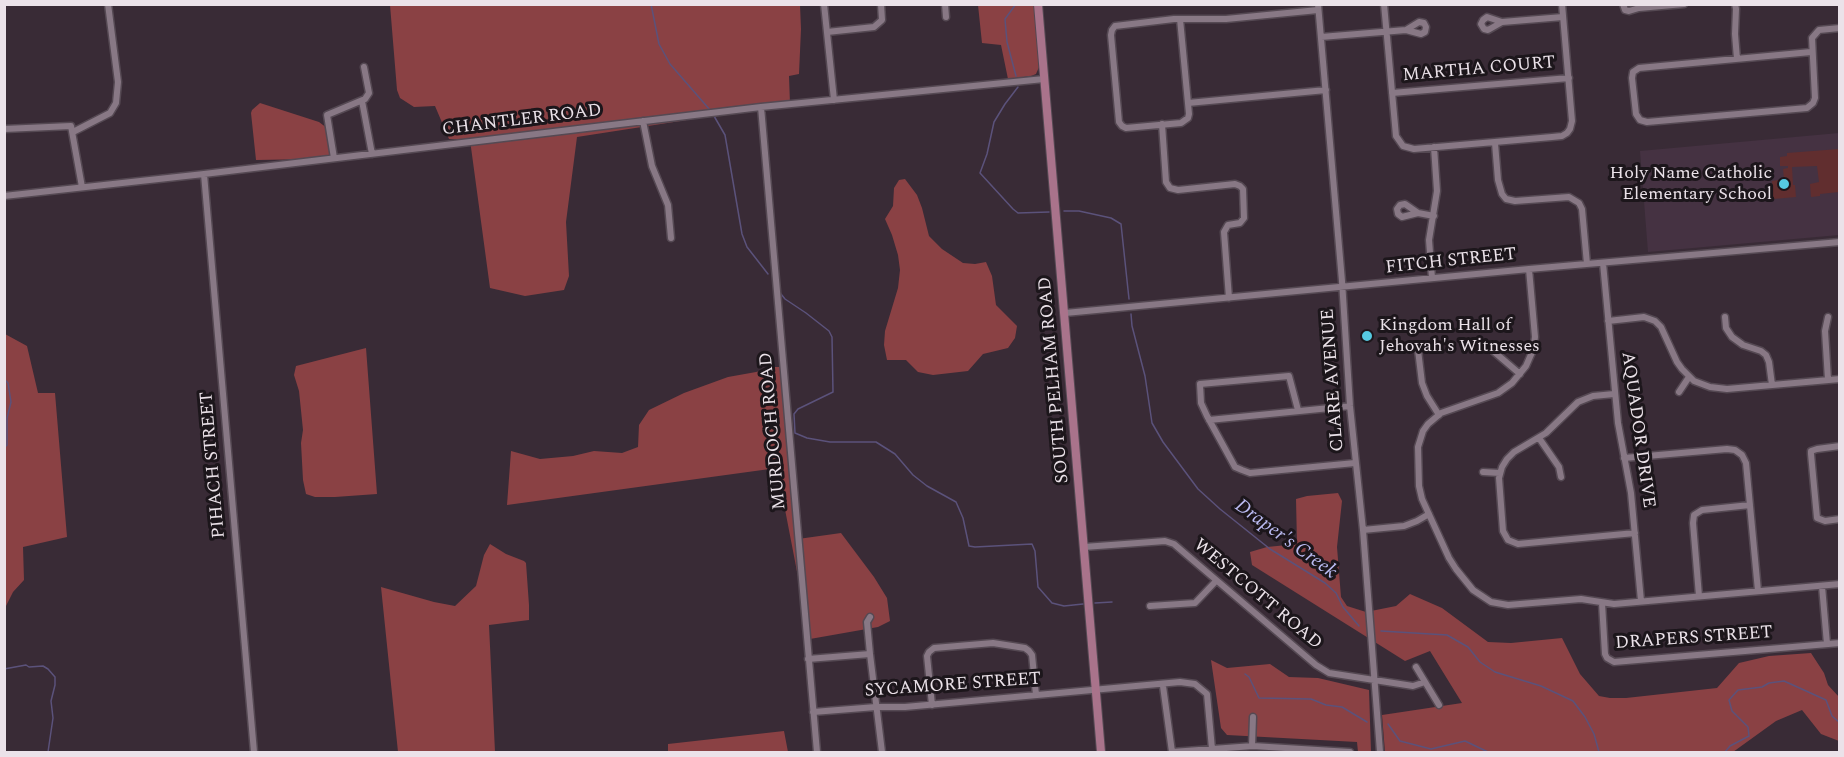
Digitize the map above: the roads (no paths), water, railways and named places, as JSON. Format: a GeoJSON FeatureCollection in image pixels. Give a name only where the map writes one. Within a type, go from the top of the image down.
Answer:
{"type":"FeatureCollection","features":[{"type":"Feature","properties":{"kind":"main road","name":"SOUTH PELHAM ROAD"},"geometry":{"type":"LineString","coordinates":[[1038,4],[1101,753]]}},
{"type":"Feature","properties":{"kind":"street"},"geometry":{"type":"LineString","coordinates":[[72,132],[110,113],[116,103],[118,82],[108,4]]}},
{"type":"Feature","properties":{"kind":"street"},"geometry":{"type":"LineString","coordinates":[[824,4],[834,99]]}},
{"type":"Feature","properties":{"kind":"street"},"geometry":{"type":"LineString","coordinates":[[827,32],[874,27],[882,20],[881,4]]}},
{"type":"Feature","properties":{"kind":"street"},"geometry":{"type":"LineString","coordinates":[[945,4],[946,17]]}},
{"type":"Feature","properties":{"kind":"street"},"geometry":{"type":"LineString","coordinates":[[1384,4],[1396,136],[1401,144],[1411,149],[1559,137],[1568,131],[1572,122],[1562,4]]}},
{"type":"Feature","properties":{"kind":"street"},"geometry":{"type":"LineString","coordinates":[[1623,4],[1629,11],[1684,4]]}},
{"type":"Feature","properties":{"kind":"street"},"geometry":{"type":"LineString","coordinates":[[1735,4],[1737,59]]}},
{"type":"Feature","properties":{"kind":"street"},"geometry":{"type":"LineString","coordinates":[[1180,19],[1188,122],[1120,127],[1111,35],[1113,25],[1180,19],[1226,19],[1318,7]]}},
{"type":"Feature","properties":{"kind":"street","name":"CLARE AVENUE"},"geometry":{"type":"LineString","coordinates":[[1318,7],[1380,753]]}},
{"type":"Feature","properties":{"kind":"street"},"geometry":{"type":"LineString","coordinates":[[1502,22],[1563,17]]}},
{"type":"Feature","properties":{"kind":"street"},"geometry":{"type":"LineString","coordinates":[[1811,52],[1638,68],[1632,78],[1636,116],[1647,122],[1807,108],[1815,98],[1811,40],[1821,29],[1839,28]]}},
{"type":"Feature","properties":{"kind":"street"},"geometry":{"type":"LineString","coordinates":[[1321,37],[1406,30]]}},
{"type":"Feature","properties":{"kind":"street"},"geometry":{"type":"LineString","coordinates":[[334,158],[327,115],[362,101],[369,93],[364,68]]}},
{"type":"Feature","properties":{"kind":"street","name":"MARTHA COURT"},"geometry":{"type":"LineString","coordinates":[[1392,93],[1569,78]]}},
{"type":"Feature","properties":{"kind":"street","name":"CHANTLER ROAD"},"geometry":{"type":"LineString","coordinates":[[4,196],[761,107],[1044,79]]}},
{"type":"Feature","properties":{"kind":"street"},"geometry":{"type":"LineString","coordinates":[[1188,103],[1326,90]]}},
{"type":"Feature","properties":{"kind":"street"},"geometry":{"type":"LineString","coordinates":[[362,101],[372,154]]}},
{"type":"Feature","properties":{"kind":"street","name":"MURDOCH ROAD"},"geometry":{"type":"LineString","coordinates":[[761,107],[817,753]]}},
{"type":"Feature","properties":{"kind":"street"},"geometry":{"type":"LineString","coordinates":[[643,121],[652,166],[668,205],[671,238]]}},
{"type":"Feature","properties":{"kind":"street"},"geometry":{"type":"LineString","coordinates":[[1162,124],[1166,182],[1170,188],[1176,190],[1241,185],[1245,221],[1228,225],[1224,232],[1229,298]]}},
{"type":"Feature","properties":{"kind":"street"},"geometry":{"type":"LineString","coordinates":[[4,129],[71,126],[82,187]]}},
{"type":"Feature","properties":{"kind":"street"},"geometry":{"type":"LineString","coordinates":[[1495,143],[1498,180],[1506,199],[1515,201],[1567,196],[1579,203],[1582,209],[1587,264]]}},
{"type":"Feature","properties":{"kind":"street"},"geometry":{"type":"LineString","coordinates":[[1432,278],[1429,240],[1437,191],[1434,147]]}},
{"type":"Feature","properties":{"kind":"street","name":"PIHACH STREET"},"geometry":{"type":"LineString","coordinates":[[204,174],[254,753]]}},
{"type":"Feature","properties":{"kind":"street"},"geometry":{"type":"LineString","coordinates":[[1418,213],[1434,216]]}},
{"type":"Feature","properties":{"kind":"street","name":"FITCH STREET"},"geometry":{"type":"LineString","coordinates":[[1065,314],[1603,262],[1839,242]]}},
{"type":"Feature","properties":{"kind":"street","name":"AQUADOR DRIVE"},"geometry":{"type":"LineString","coordinates":[[1603,262],[1614,394],[1631,492],[1641,601]]}},
{"type":"Feature","properties":{"kind":"street"},"geometry":{"type":"LineString","coordinates":[[1528,269],[1534,330],[1534,345],[1530,360],[1508,387],[1498,393],[1448,409],[1439,415],[1428,424],[1418,447],[1420,494],[1454,567],[1473,590],[1485,599],[1508,605],[1581,599],[1602,603],[1641,601],[1839,584]]}},
{"type":"Feature","properties":{"kind":"street"},"geometry":{"type":"LineString","coordinates":[[1608,321],[1644,317],[1655,321],[1661,327],[1677,362],[1689,377],[1701,384],[1718,389],[1839,379]]}},
{"type":"Feature","properties":{"kind":"street"},"geometry":{"type":"LineString","coordinates":[[1725,317],[1726,328],[1732,337],[1743,345],[1766,355],[1772,385]]}},
{"type":"Feature","properties":{"kind":"street"},"geometry":{"type":"LineString","coordinates":[[1828,317],[1825,331],[1828,380]]}},
{"type":"Feature","properties":{"kind":"street"},"geometry":{"type":"LineString","coordinates":[[1485,344],[1520,374]]}},
{"type":"Feature","properties":{"kind":"street"},"geometry":{"type":"LineString","coordinates":[[1418,350],[1422,383],[1439,415]]}},
{"type":"Feature","properties":{"kind":"street"},"geometry":{"type":"LineString","coordinates":[[1298,410],[1289,376],[1200,384],[1201,403],[1235,467],[1250,473],[1355,463]]}},
{"type":"Feature","properties":{"kind":"street"},"geometry":{"type":"LineString","coordinates":[[1679,392],[1689,377]]}},
{"type":"Feature","properties":{"kind":"street"},"geometry":{"type":"LineString","coordinates":[[1614,394],[1583,399],[1539,438],[1510,456],[1504,463],[1499,483],[1503,531],[1508,540],[1524,544],[1635,534]]}},
{"type":"Feature","properties":{"kind":"street"},"geometry":{"type":"LineString","coordinates":[[1209,420],[1350,406]]}},
{"type":"Feature","properties":{"kind":"street"},"geometry":{"type":"LineString","coordinates":[[1539,438],[1559,467],[1561,477]]}},
{"type":"Feature","properties":{"kind":"street"},"geometry":{"type":"LineString","coordinates":[[1839,446],[1814,449],[1811,451],[1811,457],[1817,518],[1825,521],[1839,519]]}},
{"type":"Feature","properties":{"kind":"street"},"geometry":{"type":"LineString","coordinates":[[1624,458],[1727,449],[1740,453],[1746,460],[1758,591]]}},
{"type":"Feature","properties":{"kind":"street"},"geometry":{"type":"LineString","coordinates":[[1483,472],[1500,473]]}},
{"type":"Feature","properties":{"kind":"street"},"geometry":{"type":"LineString","coordinates":[[1699,596],[1694,515],[1705,510],[1750,505]]}},
{"type":"Feature","properties":{"kind":"street"},"geometry":{"type":"LineString","coordinates":[[1363,530],[1404,526],[1429,514]]}},
{"type":"Feature","properties":{"kind":"street","name":"WESTCOTT ROAD"},"geometry":{"type":"LineString","coordinates":[[1084,547],[1165,541],[1174,544],[1316,665],[1329,673],[1413,686],[1425,682]]}},
{"type":"Feature","properties":{"kind":"street"},"geometry":{"type":"LineString","coordinates":[[1150,606],[1195,603],[1216,581]]}},
{"type":"Feature","properties":{"kind":"street"},"geometry":{"type":"LineString","coordinates":[[1822,586],[1827,644]]}},
{"type":"Feature","properties":{"kind":"street","name":"DRAPERS STREET"},"geometry":{"type":"LineString","coordinates":[[1602,603],[1605,654],[1614,662],[1839,643]]}},
{"type":"Feature","properties":{"kind":"street"},"geometry":{"type":"LineString","coordinates":[[870,617],[867,622],[882,753]]}},
{"type":"Feature","properties":{"kind":"street"},"geometry":{"type":"LineString","coordinates":[[932,705],[928,652],[933,648],[993,642],[1025,648],[1029,651],[1032,655],[1036,695]]}},
{"type":"Feature","properties":{"kind":"street"},"geometry":{"type":"LineString","coordinates":[[808,659],[870,654]]}},
{"type":"Feature","properties":{"kind":"street"},"geometry":{"type":"LineString","coordinates":[[1416,667],[1438,705]]}},
{"type":"Feature","properties":{"kind":"street","name":"SYCAMORE STREET"},"geometry":{"type":"LineString","coordinates":[[813,712],[932,705],[1180,682],[1195,684],[1207,694],[1212,749]]}},
{"type":"Feature","properties":{"kind":"street"},"geometry":{"type":"LineString","coordinates":[[1162,686],[1172,752],[1252,746],[1350,753]]}},
{"type":"Feature","properties":{"kind":"street"},"geometry":{"type":"LineString","coordinates":[[1252,746],[1253,717]]}},
{"type":"Feature","properties":{"kind":"waterway","name":"Draper's Creek"},"geometry":{"type":"LineString","coordinates":[[651,4],[659,44],[670,64],[710,110]]}},
{"type":"Feature","properties":{"kind":"waterway","name":"Draper's Creek"},"geometry":{"type":"LineString","coordinates":[[1016,4],[1005,19],[1007,42],[1016,76]]}},
{"type":"Feature","properties":{"kind":"waterway","name":"Draper's Creek"},"geometry":{"type":"LineString","coordinates":[[1018,87],[994,122],[980,173],[1018,213],[1049,212]]}},
{"type":"Feature","properties":{"kind":"waterway","name":"Draper's Creek"},"geometry":{"type":"LineString","coordinates":[[714,116],[725,135],[742,234],[747,247],[768,274]]}},
{"type":"Feature","properties":{"kind":"waterway"},"geometry":{"type":"LineString","coordinates":[[1064,211],[1079,211],[1111,218],[1121,224],[1129,299]]}},
{"type":"Feature","properties":{"kind":"waterway","name":"Draper's Creek"},"geometry":{"type":"LineString","coordinates":[[781,294],[829,331],[832,337],[833,392],[798,409],[794,414],[795,433],[807,438],[830,442],[876,442],[895,454],[913,475],[927,486],[956,502],[963,518],[969,546],[1032,544],[1035,551],[1038,587],[1052,603],[1064,606],[1083,604]]}},
{"type":"Feature","properties":{"kind":"waterway","name":"Draper's Creek"},"geometry":{"type":"LineString","coordinates":[[1131,314],[1145,376],[1152,423],[1163,442],[1198,489],[1270,549],[1325,583],[1336,593],[1343,607],[1359,626]]}},
{"type":"Feature","properties":{"kind":"waterway"},"geometry":{"type":"LineString","coordinates":[[4,379],[8,383],[11,402],[7,418],[7,445],[4,448]]}},
{"type":"Feature","properties":{"kind":"waterway"},"geometry":{"type":"LineString","coordinates":[[1095,603],[1112,602]]}},
{"type":"Feature","properties":{"kind":"waterway","name":"Draper's Creek"},"geometry":{"type":"LineString","coordinates":[[1381,631],[1447,635],[1468,647],[1480,662],[1495,672],[1541,686],[1573,701],[1594,734],[1599,752]]}},
{"type":"Feature","properties":{"kind":"waterway"},"geometry":{"type":"LineString","coordinates":[[4,669],[26,665],[29,667],[43,666],[55,677],[51,701],[53,718],[48,752]]}},
{"type":"Feature","properties":{"kind":"waterway","name":"Draper's Creek"},"geometry":{"type":"LineString","coordinates":[[1245,674],[1249,677],[1259,698],[1311,699],[1326,705],[1342,707],[1367,722]]}},
{"type":"Feature","properties":{"kind":"waterway","name":"Draper's Creek"},"geometry":{"type":"LineString","coordinates":[[1725,752],[1730,746],[1749,736],[1748,727],[1732,711],[1729,700],[1738,690],[1784,681],[1826,700],[1832,716],[1840,723]]}},
{"type":"Feature","properties":{"kind":"waterway","name":"Draper's Creek"},"geometry":{"type":"LineString","coordinates":[[1388,724],[1400,741],[1431,749],[1465,741],[1488,752]]}},
{"type":"Feature","properties":{"kind":"place","name":"Holy Name Catholic Elementary School"},"geometry":{"type":"Point","coordinates":[1784,184]}},
{"type":"Feature","properties":{"kind":"place","name":"Kingdom Hall of Jehovah's Witnesses"},"geometry":{"type":"Point","coordinates":[1367,336]}}]}
